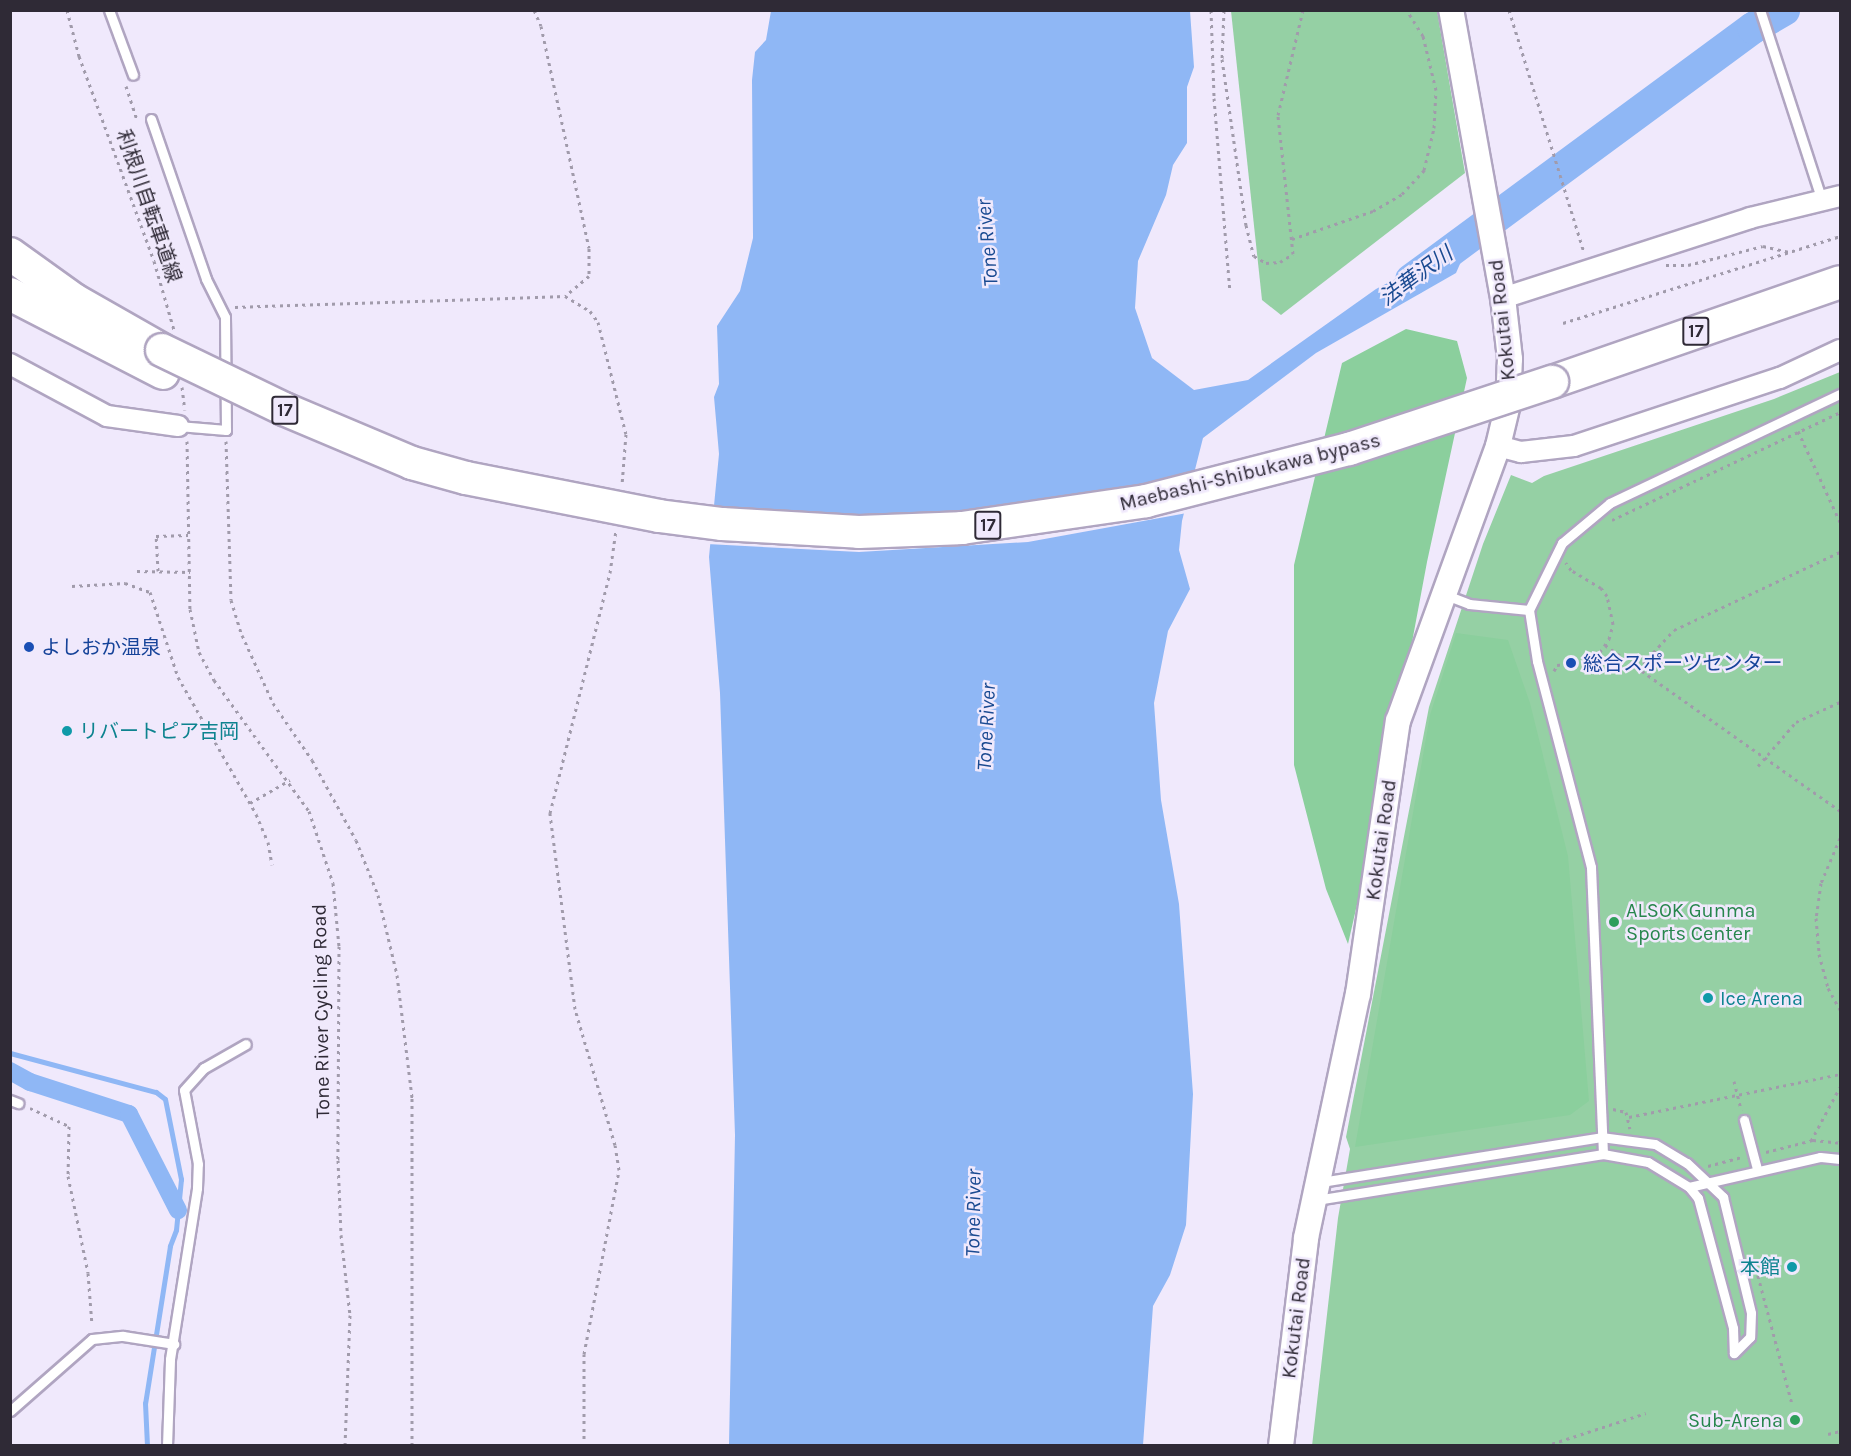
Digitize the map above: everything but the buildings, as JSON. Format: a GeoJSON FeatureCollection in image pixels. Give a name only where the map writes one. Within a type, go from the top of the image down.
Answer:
{"type":"FeatureCollection","features":[{"type":"Feature","properties":{"kind":"highway"},"geometry":{"type":"LineString","coordinates":[[10,240],[43,279]]}},
{"type":"Feature","properties":{"kind":"highway","name":"Maebashi-Shibukawa bypass"},"geometry":{"type":"LineString","coordinates":[[10,254],[43,279],[171,360],[412,463],[600,507],[722,524],[859,532],[962,528],[1089,512],[1221,484],[1419,428],[1840,282]]}},
{"type":"Feature","properties":{"kind":"highway"},"geometry":{"type":"LineString","coordinates":[[10,294],[171,360]]}},
{"type":"Feature","properties":{"kind":"street","name":"Kokutai Road"},"geometry":{"type":"LineString","coordinates":[[1281,1446],[1315,1192],[1358,994],[1398,721],[1498,446],[1508,404],[1509,378],[1503,298],[1451,10]]}},
{"type":"Feature","properties":{"kind":"street"},"geometry":{"type":"LineString","coordinates":[[1503,298],[1591,272],[1750,218],[1831,199]]}},
{"type":"Feature","properties":{"kind":"street"},"geometry":{"type":"LineString","coordinates":[[1498,446],[1521,452],[1574,446],[1780,378],[1840,350]]}},
{"type":"Feature","properties":{"kind":"street"},"geometry":{"type":"LineString","coordinates":[[10,363],[107,416],[184,426]]}},
{"type":"Feature","properties":{"kind":"lane"},"geometry":{"type":"LineString","coordinates":[[109,10],[133,75]]}},
{"type":"Feature","properties":{"kind":"lane"},"geometry":{"type":"LineString","coordinates":[[1760,10],[1771,50],[1831,199]]}},
{"type":"Feature","properties":{"kind":"lane"},"geometry":{"type":"LineString","coordinates":[[151,119],[206,279],[223,308],[226,430],[184,426]]}},
{"type":"Feature","properties":{"kind":"lane"},"geometry":{"type":"LineString","coordinates":[[1603,1154],[1591,867],[1537,661],[1529,610],[1562,543],[1610,503],[1840,394]]}},
{"type":"Feature","properties":{"kind":"lane"},"geometry":{"type":"LineString","coordinates":[[1443,594],[1469,604],[1529,610]]}},
{"type":"Feature","properties":{"kind":"lane"},"geometry":{"type":"LineString","coordinates":[[167,1446],[171,1343],[197,1188],[198,1164],[184,1090],[204,1068],[246,1044]]}},
{"type":"Feature","properties":{"kind":"lane"},"geometry":{"type":"LineString","coordinates":[[1744,1120],[1757,1169]]}},
{"type":"Feature","properties":{"kind":"lane"},"geometry":{"type":"LineString","coordinates":[[1601,1137],[1655,1144],[1710,1182],[1723,1197],[1751,1313],[1749,1337],[1734,1353],[1733,1328],[1698,1198],[1689,1187],[1648,1162],[1603,1154],[1315,1192],[1601,1137]]}},
{"type":"Feature","properties":{"kind":"lane"},"geometry":{"type":"LineString","coordinates":[[1689,1187],[1757,1169],[1820,1156],[1840,1159]]}},
{"type":"Feature","properties":{"kind":"lane"},"geometry":{"type":"LineString","coordinates":[[10,1411],[92,1339],[141,1339],[171,1343]]}},
{"type":"Feature","properties":{"kind":"path","name":"利根川自転車道線"},"geometry":{"type":"LineString","coordinates":[[67,10],[79,56],[154,261],[184,426]]}},
{"type":"Feature","properties":{"kind":"path"},"geometry":{"type":"LineString","coordinates":[[534,10],[542,26],[589,248],[589,276],[565,296]]}},
{"type":"Feature","properties":{"kind":"path"},"geometry":{"type":"LineString","coordinates":[[1212,10],[1214,98],[1230,292]]}},
{"type":"Feature","properties":{"kind":"path"},"geometry":{"type":"LineString","coordinates":[[1224,10],[1222,59],[1254,256],[1266,263],[1280,262],[1293,254],[1278,115],[1303,10]]}},
{"type":"Feature","properties":{"kind":"path"},"geometry":{"type":"LineString","coordinates":[[1292,239],[1373,211],[1402,194],[1424,170],[1434,128],[1436,90],[1424,36],[1407,10]]}},
{"type":"Feature","properties":{"kind":"path"},"geometry":{"type":"LineString","coordinates":[[1509,10],[1591,272]]}},
{"type":"Feature","properties":{"kind":"path"},"geometry":{"type":"LineString","coordinates":[[133,75],[124,79],[139,125],[151,119]]}},
{"type":"Feature","properties":{"kind":"path"},"geometry":{"type":"LineString","coordinates":[[1563,323],[1840,236]]}},
{"type":"Feature","properties":{"kind":"path"},"geometry":{"type":"LineString","coordinates":[[1635,256],[1657,263],[1688,265],[1763,246],[1790,252]]}},
{"type":"Feature","properties":{"kind":"path"},"geometry":{"type":"LineString","coordinates":[[223,308],[565,296],[590,311],[598,322],[626,434],[621,494]]}},
{"type":"Feature","properties":{"kind":"path"},"geometry":{"type":"LineString","coordinates":[[1602,525],[1840,412]]}},
{"type":"Feature","properties":{"kind":"path","name":"Tone River Cycling Road"},"geometry":{"type":"LineString","coordinates":[[184,426],[192,619],[199,652],[214,680],[290,780],[309,811],[326,859],[337,910],[338,1160],[341,1235],[350,1315],[345,1446]]}},
{"type":"Feature","properties":{"kind":"path"},"geometry":{"type":"LineString","coordinates":[[226,430],[231,600],[242,635],[268,695],[308,753],[356,840],[378,895],[397,975],[412,1098],[412,1446]]}},
{"type":"Feature","properties":{"kind":"path"},"geometry":{"type":"LineString","coordinates":[[1798,431],[1840,522]]}},
{"type":"Feature","properties":{"kind":"path"},"geometry":{"type":"LineString","coordinates":[[584,1446],[584,1354],[619,1170],[615,1145],[575,1009],[550,813],[610,573],[616,528]]}},
{"type":"Feature","properties":{"kind":"path"},"geometry":{"type":"LineString","coordinates":[[156,571],[156,536],[188,535]]}},
{"type":"Feature","properties":{"kind":"path"},"geometry":{"type":"LineString","coordinates":[[1638,669],[1674,630],[1840,552]]}},
{"type":"Feature","properties":{"kind":"path"},"geometry":{"type":"LineString","coordinates":[[1557,682],[1554,670],[1557,665],[1589,659],[1605,645],[1613,624],[1607,596],[1591,581],[1568,568],[1568,556]]}},
{"type":"Feature","properties":{"kind":"path"},"geometry":{"type":"LineString","coordinates":[[137,571],[190,572]]}},
{"type":"Feature","properties":{"kind":"path"},"geometry":{"type":"LineString","coordinates":[[72,586],[125,583],[150,592],[178,677],[249,803],[268,842],[272,865]]}},
{"type":"Feature","properties":{"kind":"path"},"geometry":{"type":"LineString","coordinates":[[1605,645],[1840,811]]}},
{"type":"Feature","properties":{"kind":"path"},"geometry":{"type":"LineString","coordinates":[[1758,766],[1796,722],[1840,702]]}},
{"type":"Feature","properties":{"kind":"path"},"geometry":{"type":"LineString","coordinates":[[249,803],[290,780]]}},
{"type":"Feature","properties":{"kind":"path"},"geometry":{"type":"LineString","coordinates":[[1840,838],[1821,883],[1816,918],[1819,954],[1828,988],[1840,1010]]}},
{"type":"Feature","properties":{"kind":"path"},"geometry":{"type":"LineString","coordinates":[[1629,1117],[1840,1074]]}},
{"type":"Feature","properties":{"kind":"path"},"geometry":{"type":"LineString","coordinates":[[1734,1081],[1744,1120]]}},
{"type":"Feature","properties":{"kind":"path"},"geometry":{"type":"LineString","coordinates":[[1811,1141],[1840,1087]]}},
{"type":"Feature","properties":{"kind":"path"},"geometry":{"type":"LineString","coordinates":[[14,1101],[69,1126],[68,1176],[88,1273],[92,1339]]}},
{"type":"Feature","properties":{"kind":"path"},"geometry":{"type":"LineString","coordinates":[[1611,1108],[1626,1112],[1630,1129]]}},
{"type":"Feature","properties":{"kind":"path"},"geometry":{"type":"LineString","coordinates":[[1621,1128],[1641,1129]]}},
{"type":"Feature","properties":{"kind":"path"},"geometry":{"type":"LineString","coordinates":[[1700,1164],[1708,1166],[1811,1141],[1840,1143]]}},
{"type":"Feature","properties":{"kind":"path"},"geometry":{"type":"LineString","coordinates":[[1751,1250],[1792,1404]]}},
{"type":"Feature","properties":{"kind":"path"},"geometry":{"type":"LineString","coordinates":[[1545,1446],[1646,1413]]}},
{"type":"Feature","properties":{"kind":"path"},"geometry":{"type":"LineString","coordinates":[[1828,1434],[1840,1431]]}},
{"type":"Feature","properties":{"kind":"green space"},"geometry":{"type":"Polygon","coordinates":[[[1231,11],[1437,11],[1465,173],[1281,315],[1262,300],[1231,11]]]}},
{"type":"Feature","properties":{"kind":"green space"},"geometry":{"type":"Polygon","coordinates":[[[1406,329],[1457,341],[1467,378],[1427,562],[1390,760],[1348,944],[1326,889],[1294,765],[1294,565],[1342,363],[1406,329]]]}},
{"type":"Feature","properties":{"kind":"green space","name":"ALSOK Gunma Sports Center"},"geometry":{"type":"Polygon","coordinates":[[[1840,372],[1840,1445],[1312,1446],[1338,1218],[1350,1149],[1346,1137],[1429,707],[1483,544],[1511,475],[1532,483],[1544,476],[1774,399],[1840,372]]]}},
{"type":"Feature","properties":{"kind":"green space"},"geometry":{"type":"Polygon","coordinates":[[[1456,633],[1508,640],[1530,703],[1568,856],[1589,1101],[1570,1115],[1355,1147],[1430,715],[1456,633]]]}},
{"type":"Feature","properties":{"kind":"water","name":"Tone River"},"geometry":{"type":"Polygon","coordinates":[[[771,11],[1190,11],[1194,67],[1187,87],[1187,143],[1173,165],[1166,195],[1138,261],[1135,308],[1152,358],[1194,390],[1248,380],[1376,289],[1442,255],[1463,257],[1456,273],[1316,353],[1203,438],[1182,521],[1179,550],[1190,589],[1168,631],[1154,703],[1161,800],[1179,904],[1193,1094],[1186,1225],[1170,1275],[1153,1306],[1143,1445],[729,1445],[735,1135],[720,693],[709,557],[719,454],[714,397],[719,384],[717,326],[740,291],[753,238],[752,80],[755,52],[766,40],[771,11]]]}},
{"type":"Feature","properties":{"kind":"pier"},"geometry":{"type":"Polygon","coordinates":[[[1196,478],[1187,513],[1028,542],[859,552],[707,544],[711,511],[786,518],[960,514],[1196,478]]]}},
{"type":"Feature","properties":{"kind":"waterway","name":"法華沢川"},"geometry":{"type":"LineString","coordinates":[[1411,280],[1753,28],[1784,10]]}},
{"type":"Feature","properties":{"kind":"waterway"},"geometry":{"type":"LineString","coordinates":[[10,1053],[156,1092],[165,1099],[181,1179],[176,1230],[170,1246],[145,1403],[147,1446]]}},
{"type":"Feature","properties":{"kind":"waterway"},"geometry":{"type":"LineString","coordinates":[[10,1071],[30,1082],[129,1114],[178,1210]]}},
{"type":"Feature","properties":{"kind":"place","name":"よしおか温泉"},"geometry":{"type":"Point","coordinates":[29,647]}},
{"type":"Feature","properties":{"kind":"place","name":"総合スポーツセンター"},"geometry":{"type":"Point","coordinates":[1571,663]}},
{"type":"Feature","properties":{"kind":"place","name":"リバートピア吉岡"},"geometry":{"type":"Point","coordinates":[67,731]}},
{"type":"Feature","properties":{"kind":"place","name":"ALSOK Gunma Sports Center"},"geometry":{"type":"Point","coordinates":[1614,922]}},
{"type":"Feature","properties":{"kind":"place","name":"Ice Arena"},"geometry":{"type":"Point","coordinates":[1708,998]}},
{"type":"Feature","properties":{"kind":"place","name":"本館"},"geometry":{"type":"Point","coordinates":[1792,1267]}},
{"type":"Feature","properties":{"kind":"place","name":"Sub-Arena"},"geometry":{"type":"Point","coordinates":[1795,1420]}}]}
